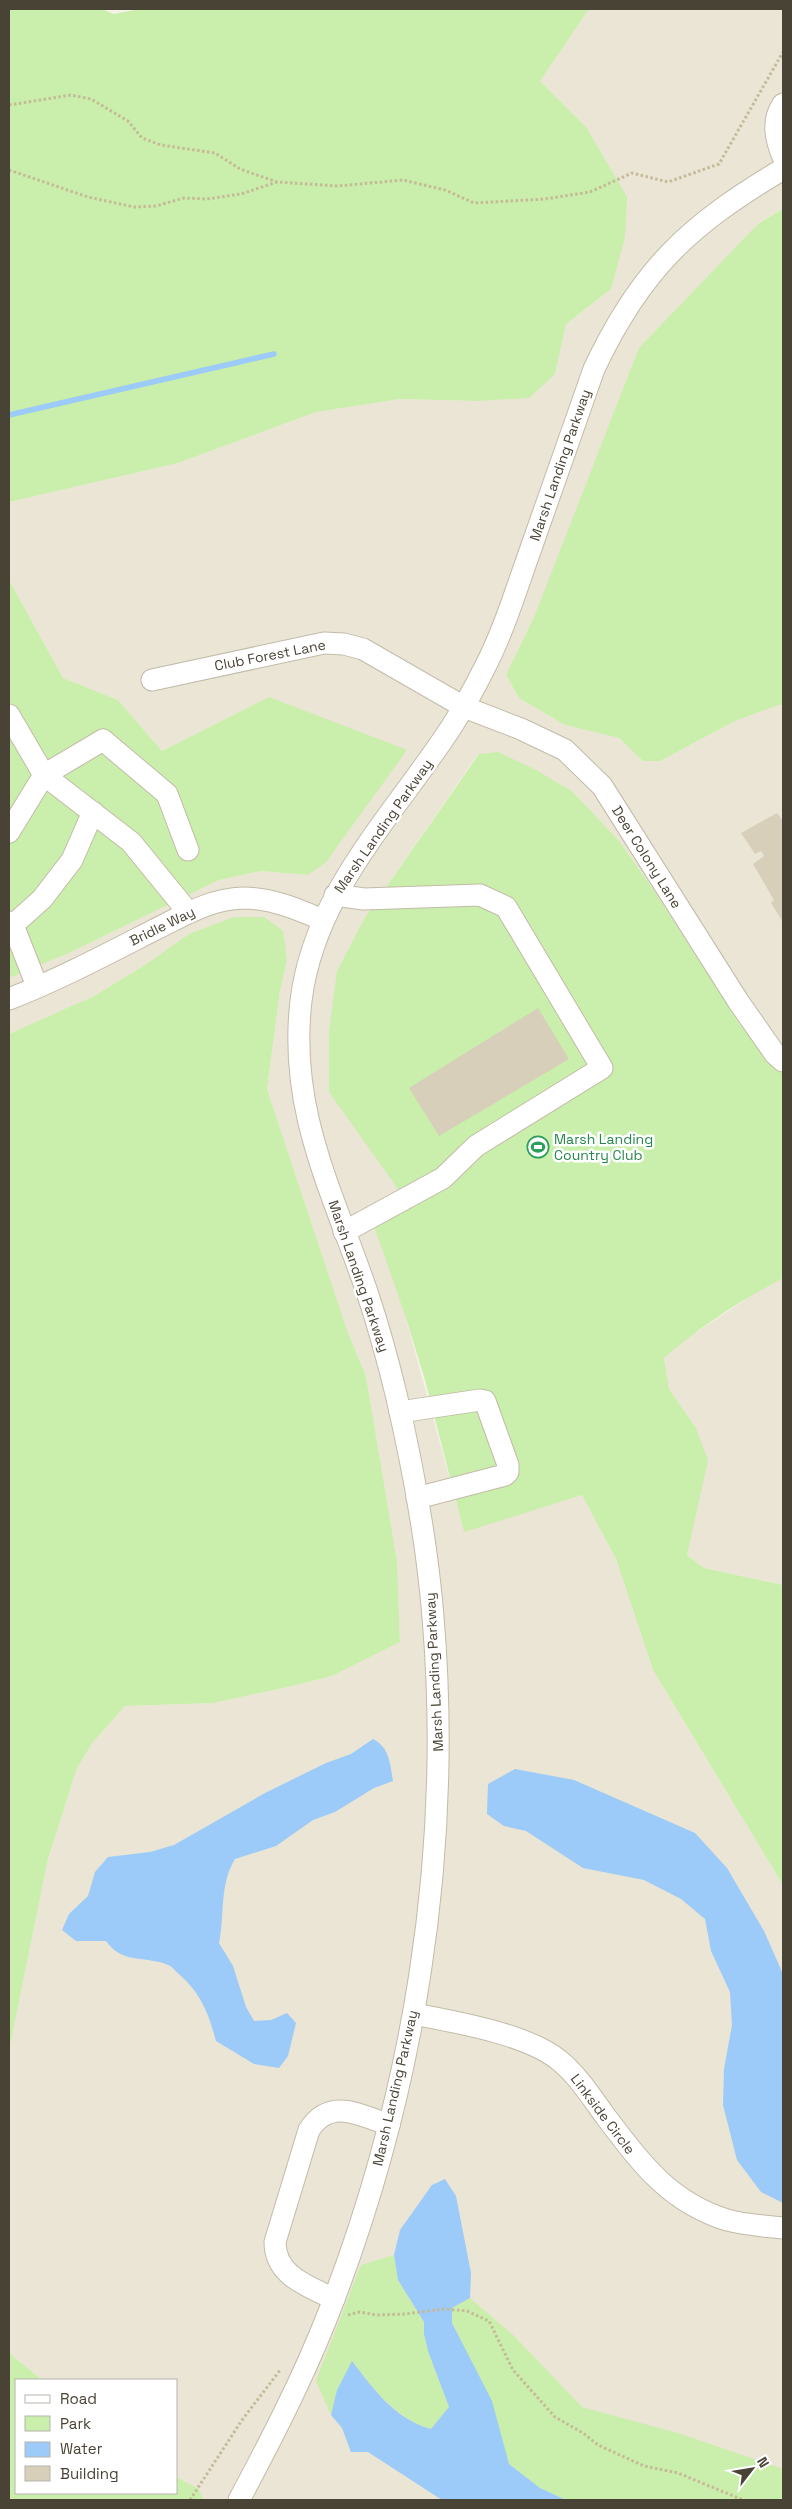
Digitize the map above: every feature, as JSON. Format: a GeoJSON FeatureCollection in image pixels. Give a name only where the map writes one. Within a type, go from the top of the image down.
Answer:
{"type":"FeatureCollection","features":[{"type":"Feature","properties":{"kind":"street"},"geometry":{"type":"LineString","coordinates":[[783,104],[777,118],[775,130],[783,157]]}},
{"type":"Feature","properties":{"kind":"street","name":"Marsh Landing Parkway"},"geometry":{"type":"LineString","coordinates":[[239,2500],[338,2308],[355,2240],[389,2125],[414,2014],[426,1936],[438,1774],[438,1694],[433,1614],[417,1498],[400,1412],[387,1356],[368,1295],[320,1168],[300,1082],[298,1046],[301,1002],[309,960],[323,920],[335,895],[356,861],[464,707],[488,660],[508,612],[594,369],[610,335],[641,286],[664,258],[697,226],[734,199],[783,169]]}},
{"type":"Feature","properties":{"kind":"street","name":"Club Forest Lane"},"geometry":{"type":"LineString","coordinates":[[152,680],[324,643],[344,644],[363,649],[464,707]]}},
{"type":"Feature","properties":{"kind":"street","name":"Deer Colony Lane"},"geometry":{"type":"LineString","coordinates":[[464,707],[522,729],[565,750],[602,786],[738,1001],[775,1054],[783,1061]]}},
{"type":"Feature","properties":{"kind":"street"},"geometry":{"type":"LineString","coordinates":[[9,715],[44,775],[131,842],[188,912]]}},
{"type":"Feature","properties":{"kind":"street"},"geometry":{"type":"LineString","coordinates":[[9,832],[44,775],[103,740],[167,794],[188,850]]}},
{"type":"Feature","properties":{"kind":"street"},"geometry":{"type":"LineString","coordinates":[[37,986],[11,924],[42,899],[72,860],[92,812]]}},
{"type":"Feature","properties":{"kind":"street"},"geometry":{"type":"LineString","coordinates":[[335,895],[364,899],[480,895],[506,907],[602,1068],[476,1146],[443,1178],[344,1232]]}},
{"type":"Feature","properties":{"kind":"street","name":"Bridle Way"},"geometry":{"type":"LineString","coordinates":[[9,999],[188,912],[214,902],[249,898],[286,905],[323,920]]}},
{"type":"Feature","properties":{"kind":"street"},"geometry":{"type":"LineString","coordinates":[[400,1412],[480,1400],[485,1401],[508,1465],[508,1472],[505,1475],[417,1498]]}},
{"type":"Feature","properties":{"kind":"street","name":"Linkside Circle"},"geometry":{"type":"LineString","coordinates":[[414,2014],[476,2026],[541,2049],[559,2060],[574,2075],[641,2164],[676,2195],[696,2207],[728,2220],[783,2228]]}},
{"type":"Feature","properties":{"kind":"street"},"geometry":{"type":"LineString","coordinates":[[338,2308],[287,2273],[279,2264],[275,2254],[275,2242],[309,2130],[314,2121],[325,2113],[348,2111],[389,2125]]}},
{"type":"Feature","properties":{"kind":"path"},"geometry":{"type":"LineString","coordinates":[[9,105],[71,96],[91,99],[128,122],[142,138],[161,145],[215,153],[240,169],[277,182],[338,186],[403,180],[445,190],[474,203],[546,199],[590,192],[632,173],[668,182],[719,164],[783,52]]}},
{"type":"Feature","properties":{"kind":"path"},"geometry":{"type":"LineString","coordinates":[[9,170],[88,197],[134,207],[156,206],[184,198],[207,199],[241,194],[277,182]]}},
{"type":"Feature","properties":{"kind":"path"},"geometry":{"type":"LineString","coordinates":[[338,2308],[377,2315],[444,2309],[467,2310],[488,2321],[513,2370],[555,2417],[583,2432],[598,2445],[644,2466],[678,2473],[743,2500]]}},
{"type":"Feature","properties":{"kind":"path"},"geometry":{"type":"LineString","coordinates":[[190,2500],[242,2420],[285,2362]]}},
{"type":"Feature","properties":{"kind":"shaded area"},"geometry":{"type":"Polygon","coordinates":[[[589,9],[783,9],[783,209],[758,223],[535,615],[506,675],[519,698],[565,725],[619,738],[643,761],[660,761],[735,721],[779,704],[783,705],[783,1072],[740,1025],[653,889],[619,841],[573,792],[478,754],[364,919],[337,971],[408,1203],[404,1312],[464,1531],[582,1495],[616,1559],[653,1670],[783,1885],[783,2500],[203,2500],[199,2489],[178,2478],[178,2379],[41,2379],[9,2353],[9,2051],[48,1859],[77,1768],[93,1742],[125,1706],[213,1703],[292,1686],[332,1676],[400,1642],[397,1561],[366,1376],[348,1333],[267,1089],[280,991],[287,960],[189,934],[145,965],[94,996],[9,1034],[9,978],[69,953],[219,880],[261,871],[308,875],[269,697],[162,751],[118,700],[63,678],[9,580],[9,502],[178,463],[316,412],[400,399],[476,401],[555,374],[566,324],[611,289],[586,127],[540,81],[589,9]]]}},
{"type":"Feature","properties":{"kind":"shaded area"},"geometry":{"type":"Polygon","coordinates":[[[783,1278],[783,1585],[704,1568],[687,1555],[694,1519],[696,1428],[669,1389],[664,1358],[685,1340],[761,1289],[783,1278]]]}},
{"type":"Feature","properties":{"kind":"green space"},"geometry":{"type":"Polygon","coordinates":[[[9,9],[102,9],[114,14],[140,9],[589,9],[540,81],[586,127],[627,197],[625,237],[611,289],[566,324],[555,374],[529,398],[476,401],[400,399],[316,412],[178,463],[9,502],[9,9]]]}},
{"type":"Feature","properties":{"kind":"green space"},"geometry":{"type":"Polygon","coordinates":[[[783,209],[783,705],[778,705],[735,721],[660,761],[643,761],[619,738],[565,725],[519,698],[506,675],[535,615],[639,348],[759,223],[783,209]]]}},
{"type":"Feature","properties":{"kind":"green space"},"geometry":{"type":"Polygon","coordinates":[[[9,580],[63,678],[118,700],[162,751],[269,697],[407,750],[326,862],[308,875],[261,871],[219,880],[69,953],[9,978],[9,580]]]}},
{"type":"Feature","properties":{"kind":"green space"},"geometry":{"type":"Polygon","coordinates":[[[498,752],[536,770],[573,792],[619,841],[653,889],[740,1025],[783,1072],[783,1278],[721,1315],[664,1358],[669,1389],[696,1428],[708,1460],[687,1555],[704,1568],[783,1585],[783,1885],[653,1670],[616,1559],[582,1495],[464,1532],[425,1380],[373,1223],[408,1203],[329,1092],[329,1032],[337,971],[364,919],[479,754],[498,752]]]}},
{"type":"Feature","properties":{"kind":"green space"},"geometry":{"type":"Polygon","coordinates":[[[234,917],[264,917],[283,931],[287,960],[280,991],[267,1089],[348,1333],[366,1376],[397,1561],[400,1642],[332,1676],[292,1686],[213,1703],[125,1706],[93,1742],[77,1768],[48,1859],[9,2051],[9,1034],[94,996],[145,965],[189,934],[234,917]]]}},
{"type":"Feature","properties":{"kind":"green space"},"geometry":{"type":"Polygon","coordinates":[[[394,2255],[398,2280],[424,2323],[424,2334],[428,2351],[449,2407],[431,2429],[396,2411],[369,2383],[352,2361],[337,2390],[331,2415],[316,2381],[361,2265],[394,2255]]]}},
{"type":"Feature","properties":{"kind":"green space"},"geometry":{"type":"Polygon","coordinates":[[[470,2298],[513,2335],[582,2407],[681,2434],[783,2469],[783,2500],[566,2500],[540,2488],[509,2464],[475,2370],[452,2322],[452,2308],[470,2298]]]}},
{"type":"Feature","properties":{"kind":"green space"},"geometry":{"type":"Polygon","coordinates":[[[9,2353],[41,2379],[15,2379],[15,2494],[178,2494],[178,2478],[199,2489],[203,2500],[9,2500],[9,2353]]]}},
{"type":"Feature","properties":{"kind":"water"},"geometry":{"type":"Polygon","coordinates":[[[373,1739],[386,1752],[393,1781],[374,1788],[335,1812],[313,1820],[276,1846],[235,1859],[227,1879],[224,1890],[219,1943],[233,1966],[246,2007],[254,2021],[271,2020],[287,2013],[296,2023],[288,2056],[279,2068],[254,2064],[216,2041],[207,2013],[199,1997],[170,1966],[159,1962],[127,1957],[113,1949],[106,1941],[76,1941],[62,1930],[69,1914],[88,1896],[95,1872],[108,1857],[150,1852],[174,1845],[265,1793],[326,1763],[351,1754],[373,1739]]]}},
{"type":"Feature","properties":{"kind":"water"},"geometry":{"type":"Polygon","coordinates":[[[515,1769],[574,1780],[695,1833],[727,1868],[764,1931],[783,1974],[783,2203],[761,2192],[737,2160],[723,2105],[724,2069],[732,2025],[730,1992],[711,1951],[705,1919],[681,1899],[644,1880],[583,1868],[526,1831],[504,1826],[487,1814],[488,1784],[515,1769]]]}},
{"type":"Feature","properties":{"kind":"water"},"geometry":{"type":"Polygon","coordinates":[[[445,2179],[456,2196],[471,2273],[470,2298],[452,2308],[452,2323],[492,2401],[509,2464],[540,2488],[566,2500],[442,2500],[368,2452],[351,2452],[342,2428],[331,2415],[337,2390],[352,2361],[386,2402],[396,2411],[418,2424],[431,2429],[449,2407],[428,2351],[424,2334],[424,2322],[398,2280],[394,2255],[400,2230],[432,2185],[445,2179]]]}},
{"type":"Feature","properties":{"kind":"building"},"geometry":{"type":"Polygon","coordinates":[[[777,813],[783,821],[783,922],[771,903],[774,900],[753,864],[764,856],[761,851],[755,854],[741,833],[777,813]]]}},
{"type":"Feature","properties":{"kind":"building"},"geometry":{"type":"Polygon","coordinates":[[[538,1008],[569,1059],[439,1136],[409,1088],[538,1008]]]}},
{"type":"Feature","properties":{"kind":"waterway"},"geometry":{"type":"LineString","coordinates":[[9,415],[274,354]]}},
{"type":"Feature","properties":{"kind":"place","name":"Marsh Landing Country Club"},"geometry":{"type":"Point","coordinates":[538,1147]}}]}
